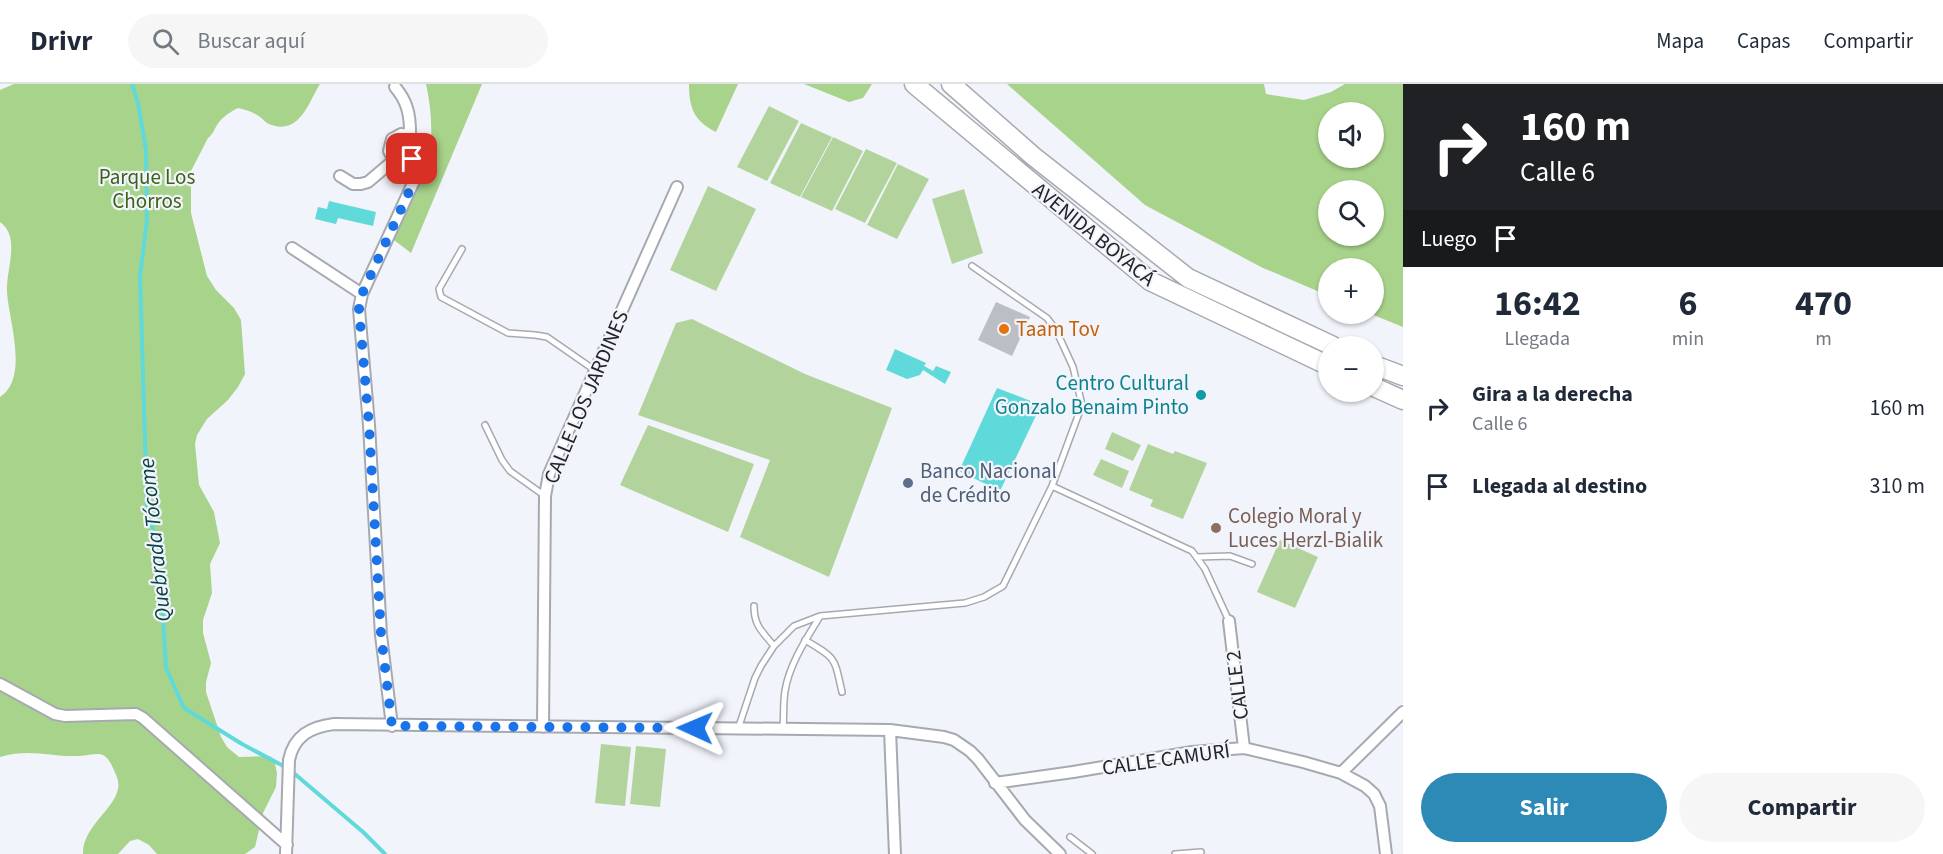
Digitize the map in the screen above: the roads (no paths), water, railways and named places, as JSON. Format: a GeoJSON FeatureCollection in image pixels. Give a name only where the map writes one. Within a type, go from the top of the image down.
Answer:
{"type":"FeatureCollection","features":[{"type":"Feature","properties":{"kind":"highway","name":"AVENIDA BOYACÁ"},"geometry":{"type":"LineString","coordinates":[[914,84],[1150,281],[1318,361]]}},
{"type":"Feature","properties":{"kind":"highway","name":"AVENIDA BOYACÁ"},"geometry":{"type":"LineString","coordinates":[[951,84],[1033,156],[1188,278],[1318,339]]}},
{"type":"Feature","properties":{"kind":"highway"},"geometry":{"type":"LineString","coordinates":[[1384,369],[1403,376]]}},
{"type":"Feature","properties":{"kind":"highway"},"geometry":{"type":"LineString","coordinates":[[1384,391],[1403,400]]}},
{"type":"Feature","properties":{"kind":"street"},"geometry":{"type":"LineString","coordinates":[[392,726],[381,634],[369,425],[359,309],[362,294],[414,181],[415,171],[408,107],[403,96],[395,87]]}},
{"type":"Feature","properties":{"kind":"street"},"geometry":{"type":"LineString","coordinates":[[394,160],[388,151],[392,139],[401,134],[410,135]]}},
{"type":"Feature","properties":{"kind":"street"},"geometry":{"type":"LineString","coordinates":[[340,176],[353,184],[368,182],[394,160],[412,159]]}},
{"type":"Feature","properties":{"kind":"street","name":"CALLE LOS JARDINES"},"geometry":{"type":"LineString","coordinates":[[543,727],[545,496],[549,474],[677,187]]}},
{"type":"Feature","properties":{"kind":"street"},"geometry":{"type":"LineString","coordinates":[[292,248],[362,294]]}},
{"type":"Feature","properties":{"kind":"street","name":"CALLE 2"},"geometry":{"type":"LineString","coordinates":[[1229,621],[1244,748]]}},
{"type":"Feature","properties":{"kind":"street"},"geometry":{"type":"LineString","coordinates":[[0,684],[55,714],[65,716],[136,714],[143,718],[286,850]]}},
{"type":"Feature","properties":{"kind":"street"},"geometry":{"type":"LineString","coordinates":[[1341,773],[1403,712]]}},
{"type":"Feature","properties":{"kind":"street"},"geometry":{"type":"LineString","coordinates":[[286,850],[291,751],[303,734],[321,726],[334,724],[890,730],[944,737],[954,740],[978,759],[1025,820],[1060,854]]}},
{"type":"Feature","properties":{"kind":"street"},"geometry":{"type":"LineString","coordinates":[[890,730],[895,854]]}},
{"type":"Feature","properties":{"kind":"street","name":"CALLE CAMURÍ"},"geometry":{"type":"LineString","coordinates":[[995,783],[1191,752],[1244,748],[1341,773],[1365,786],[1380,806],[1386,854]]}},
{"type":"Feature","properties":{"kind":"lane"},"geometry":{"type":"LineString","coordinates":[[462,249],[439,289],[441,297],[508,333],[547,337],[596,372]]}},
{"type":"Feature","properties":{"kind":"lane"},"geometry":{"type":"LineString","coordinates":[[738,729],[755,678],[774,646],[794,626],[820,616],[965,603],[984,597],[1003,586],[1052,486],[1082,405],[1073,367],[1056,330],[1047,318],[972,266]]}},
{"type":"Feature","properties":{"kind":"lane"},"geometry":{"type":"LineString","coordinates":[[485,425],[510,471],[545,496]]}},
{"type":"Feature","properties":{"kind":"lane"},"geometry":{"type":"LineString","coordinates":[[1052,486],[1192,551],[1205,569],[1229,621]]}},
{"type":"Feature","properties":{"kind":"lane"},"geometry":{"type":"LineString","coordinates":[[1197,557],[1230,556],[1252,564]]}},
{"type":"Feature","properties":{"kind":"lane"},"geometry":{"type":"LineString","coordinates":[[754,606],[756,624],[774,646]]}},
{"type":"Feature","properties":{"kind":"lane"},"geometry":{"type":"LineString","coordinates":[[783,729],[785,689],[805,640],[820,616]]}},
{"type":"Feature","properties":{"kind":"lane"},"geometry":{"type":"LineString","coordinates":[[805,640],[830,655],[835,663],[842,692]]}},
{"type":"Feature","properties":{"kind":"lane"},"geometry":{"type":"LineString","coordinates":[[1070,837],[1092,854]]}},
{"type":"Feature","properties":{"kind":"lane"},"geometry":{"type":"LineString","coordinates":[[1175,854],[1201,852]]}},
{"type":"Feature","properties":{"kind":"water"},"geometry":{"type":"Polygon","coordinates":[[[329,201],[376,212],[373,226],[338,218],[336,224],[315,219],[318,207],[327,209],[329,201]]]}},
{"type":"Feature","properties":{"kind":"water"},"geometry":{"type":"Polygon","coordinates":[[[895,349],[926,363],[924,366],[933,371],[936,366],[951,372],[945,384],[923,370],[920,375],[907,379],[886,370],[895,349]]]}},
{"type":"Feature","properties":{"kind":"water"},"geometry":{"type":"Polygon","coordinates":[[[997,388],[1041,405],[1000,491],[959,471],[997,388]]]}},
{"type":"Feature","properties":{"kind":"waterway","name":"Quebrada Tócome"},"geometry":{"type":"LineString","coordinates":[[132,84],[138,103],[146,150],[147,220],[140,276],[147,507],[159,550],[166,668],[184,708],[242,744],[289,769],[363,832],[385,854]]}},
{"type":"Feature","properties":{"kind":"place","name":"Taam Tov"},"geometry":{"type":"Point","coordinates":[1004,329]}},
{"type":"Feature","properties":{"kind":"place","name":"Centro Cultural Gonzalo Benaim Pinto"},"geometry":{"type":"Point","coordinates":[1201,395]}},
{"type":"Feature","properties":{"kind":"place","name":"Banco Nacional de Crédito"},"geometry":{"type":"Point","coordinates":[908,483]}},
{"type":"Feature","properties":{"kind":"place","name":"Colegio Moral y Luces Herzl-Bialik"},"geometry":{"type":"Point","coordinates":[1216,528]}},
{"type":"Feature","properties":{"kind":"park label","name":"Parque Los Chorros"},"geometry":{"type":"Point","coordinates":[147,189]}}]}
